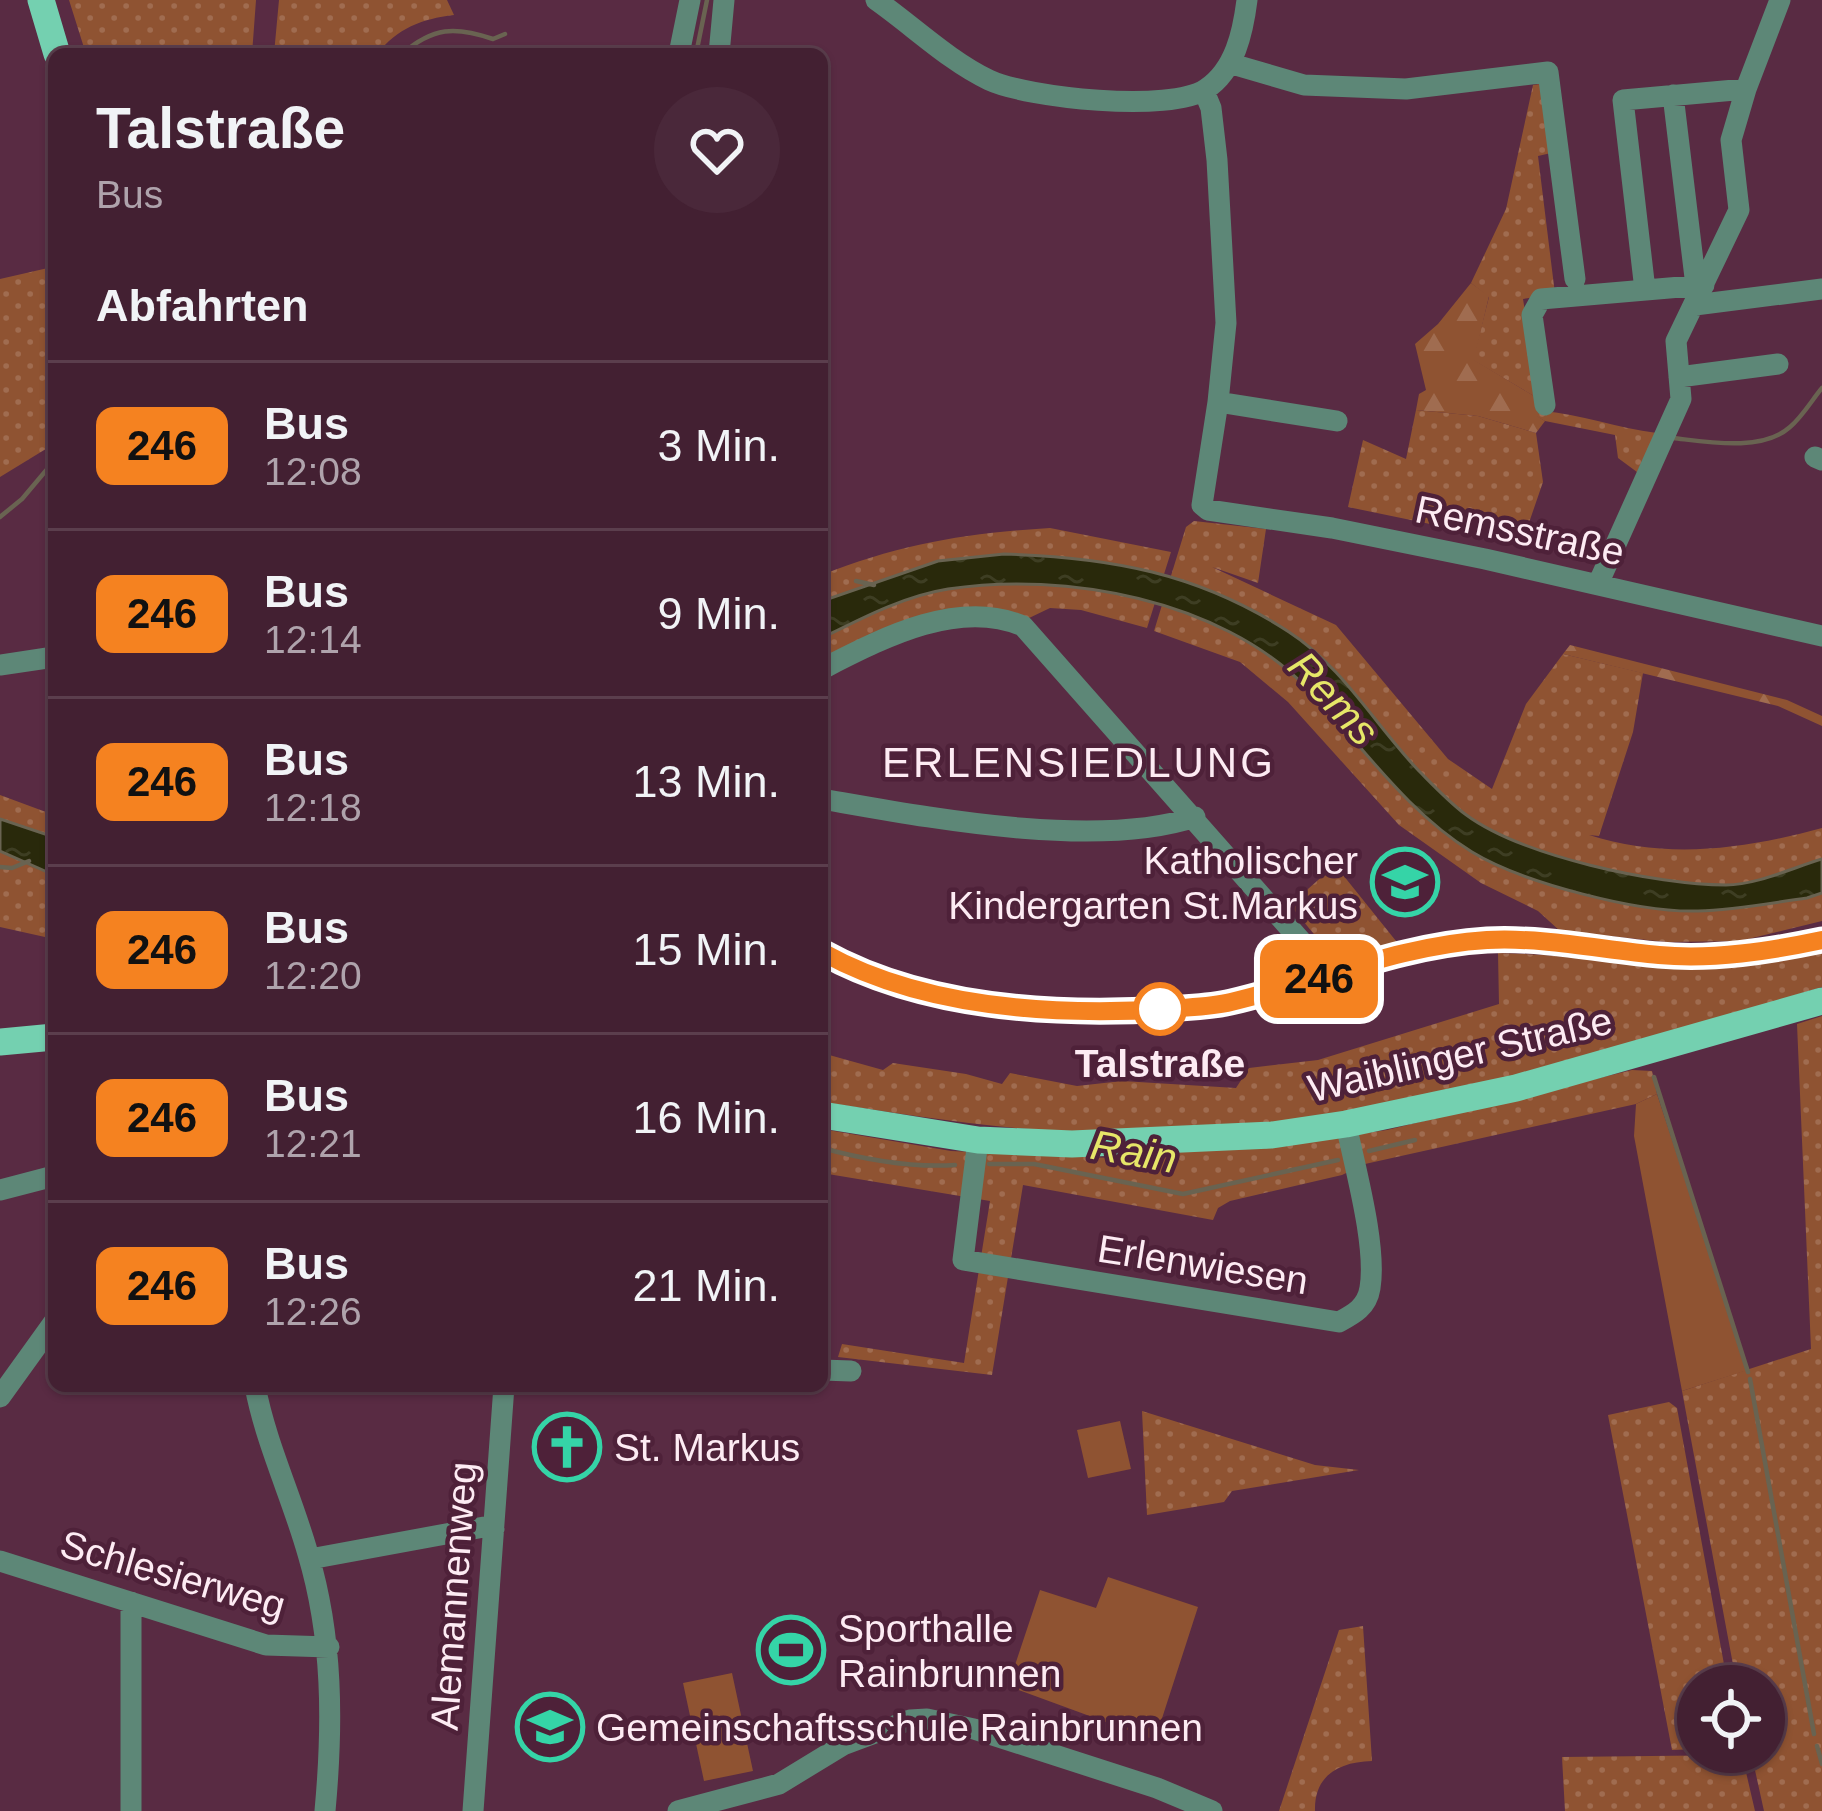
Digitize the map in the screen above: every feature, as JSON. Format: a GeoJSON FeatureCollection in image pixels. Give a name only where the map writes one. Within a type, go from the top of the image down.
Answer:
{"type":"FeatureCollection","features":[{"type":"Feature","properties":{"kind":"main road"},"geometry":{"type":"LineString","coordinates":[[41,0],[55,48]]}},
{"type":"Feature","properties":{"kind":"main road","name":"Waiblinger Straße"},"geometry":{"type":"LineString","coordinates":[[828,1116],[978,1140],[1096,1143],[1272,1135],[1516,1088],[1822,1001]]}},
{"type":"Feature","properties":{"kind":"main road"},"geometry":{"type":"LineString","coordinates":[[0,1042],[48,1038]]}},
{"type":"Feature","properties":{"kind":"street"},"geometry":{"type":"LineString","coordinates":[[680,48],[690,0]]}},
{"type":"Feature","properties":{"kind":"street"},"geometry":{"type":"LineString","coordinates":[[719,48],[724,0]]}},
{"type":"Feature","properties":{"kind":"street"},"geometry":{"type":"LineString","coordinates":[[876,0],[984,78],[1018,92],[1113,101],[1166,100],[1204,91],[1232,64],[1247,0]]}},
{"type":"Feature","properties":{"kind":"street"},"geometry":{"type":"LineString","coordinates":[[1598,584],[1682,399],[1676,341],[1703,294],[1739,209],[1731,140],[1780,0]]}},
{"type":"Feature","properties":{"kind":"street"},"geometry":{"type":"LineString","coordinates":[[1232,64],[1304,85],[1406,89],[1548,72],[1575,279]]}},
{"type":"Feature","properties":{"kind":"street"},"geometry":{"type":"LineString","coordinates":[[1645,290],[1623,100],[1746,89]]}},
{"type":"Feature","properties":{"kind":"street"},"geometry":{"type":"LineString","coordinates":[[1204,91],[1211,108],[1225,265],[1226,323],[1218,402],[1337,421]]}},
{"type":"Feature","properties":{"kind":"street"},"geometry":{"type":"LineString","coordinates":[[1672,94],[1703,294]]}},
{"type":"Feature","properties":{"kind":"street"},"geometry":{"type":"LineString","coordinates":[[1545,405],[1532,315],[1541,299],[1645,290],[1703,294],[1822,289]]}},
{"type":"Feature","properties":{"kind":"street"},"geometry":{"type":"LineString","coordinates":[[1679,377],[1778,364]]}},
{"type":"Feature","properties":{"kind":"street","name":"Remsstraße"},"geometry":{"type":"LineString","coordinates":[[1218,402],[1202,505],[1208,510],[1332,528],[1822,636]]}},
{"type":"Feature","properties":{"kind":"street"},"geometry":{"type":"LineString","coordinates":[[828,666],[874,642],[944,620],[998,615],[1023,626],[1332,976]]}},
{"type":"Feature","properties":{"kind":"street"},"geometry":{"type":"LineString","coordinates":[[0,664],[48,658]]}},
{"type":"Feature","properties":{"kind":"street"},"geometry":{"type":"LineString","coordinates":[[828,800],[984,824],[1108,830],[1165,827],[1196,817]]}},
{"type":"Feature","properties":{"kind":"street"},"geometry":{"type":"LineString","coordinates":[[828,956],[846,966],[928,992],[1009,1006],[1120,1012],[1225,1004],[1424,946],[1543,941],[1665,956],[1766,952],[1822,940]]}},
{"type":"Feature","properties":{"kind":"street","name":"Erlenwiesen"},"geometry":{"type":"LineString","coordinates":[[978,1140],[963,1260],[1339,1322],[1360,1311],[1370,1290],[1368,1237],[1346,1124]]}},
{"type":"Feature","properties":{"kind":"street"},"geometry":{"type":"LineString","coordinates":[[0,1190],[48,1178]]}},
{"type":"Feature","properties":{"kind":"street"},"geometry":{"type":"LineString","coordinates":[[0,1397],[48,1330]]}},
{"type":"Feature","properties":{"kind":"street"},"geometry":{"type":"LineString","coordinates":[[828,1370],[850,1371]]}},
{"type":"Feature","properties":{"kind":"street"},"geometry":{"type":"LineString","coordinates":[[256,1392],[262,1428],[310,1559],[328,1647],[330,1758],[325,1811]]}},
{"type":"Feature","properties":{"kind":"street","name":"Alemannenweg"},"geometry":{"type":"LineString","coordinates":[[473,1811],[504,1392]]}},
{"type":"Feature","properties":{"kind":"street"},"geometry":{"type":"LineString","coordinates":[[310,1559],[494,1529]]}},
{"type":"Feature","properties":{"kind":"street","name":"Schlesierweg"},"geometry":{"type":"LineString","coordinates":[[0,1562],[266,1645],[328,1647]]}},
{"type":"Feature","properties":{"kind":"street"},"geometry":{"type":"LineString","coordinates":[[131,1601],[131,1811]]}},
{"type":"Feature","properties":{"kind":"street"},"geometry":{"type":"LineString","coordinates":[[678,1811],[779,1784],[843,1745],[910,1720],[927,1719],[996,1736],[1212,1811]]}},
{"type":"Feature","properties":{"kind":"green space"},"geometry":{"type":"Polygon","coordinates":[[[69,0],[256,0],[252,48],[84,48],[69,0]]]}},
{"type":"Feature","properties":{"kind":"green space"},"geometry":{"type":"Polygon","coordinates":[[[279,0],[447,0],[454,15],[411,26],[383,48],[275,48],[279,0]]]}},
{"type":"Feature","properties":{"kind":"green space"},"geometry":{"type":"Polygon","coordinates":[[[1540,84],[1551,153],[1538,156],[1555,294],[1523,299],[1539,399],[1473,360],[1489,297],[1471,283],[1506,209],[1533,85],[1540,84]]]}},
{"type":"Feature","properties":{"kind":"green space"},"geometry":{"type":"Polygon","coordinates":[[[48,268],[48,448],[0,477],[0,279],[48,268]]]}},
{"type":"Feature","properties":{"kind":"green space"},"geometry":{"type":"Polygon","coordinates":[[[1471,283],[1489,296],[1474,360],[1539,399],[1537,416],[1545,421],[1536,433],[1478,416],[1416,410],[1419,394],[1426,390],[1415,344],[1471,283]]]}},
{"type":"Feature","properties":{"kind":"green space"},"geometry":{"type":"Polygon","coordinates":[[[1416,410],[1478,416],[1536,433],[1543,482],[1522,543],[1348,507],[1363,440],[1406,459],[1416,410]]]}},
{"type":"Feature","properties":{"kind":"green space"},"geometry":{"type":"Polygon","coordinates":[[[1541,411],[1657,433],[1637,472],[1618,458],[1615,435],[1545,421],[1536,416],[1541,411]]]}},
{"type":"Feature","properties":{"kind":"green space"},"geometry":{"type":"Polygon","coordinates":[[[1194,521],[1266,529],[1258,583],[1212,567],[1336,625],[1448,759],[1492,789],[1526,704],[1563,654],[1643,673],[1633,732],[1599,836],[1589,835],[1647,847],[1706,849],[1822,828],[1822,921],[1740,941],[1667,942],[1560,931],[1538,911],[1481,883],[1399,825],[1288,702],[1240,662],[1154,631],[1186,527],[1194,521]]]}},
{"type":"Feature","properties":{"kind":"green space"},"geometry":{"type":"Polygon","coordinates":[[[1050,528],[1171,552],[1147,628],[1081,610],[1050,608],[1027,619],[982,609],[828,661],[828,573],[879,555],[990,533],[1050,528]]]}},
{"type":"Feature","properties":{"kind":"green space"},"geometry":{"type":"Polygon","coordinates":[[[1570,645],[1787,700],[1822,716],[1822,726],[1778,706],[1563,654],[1570,645]]]}},
{"type":"Feature","properties":{"kind":"green space"},"geometry":{"type":"Polygon","coordinates":[[[0,795],[48,813],[48,938],[0,927],[0,795]]]}},
{"type":"Feature","properties":{"kind":"green space"},"geometry":{"type":"Polygon","coordinates":[[[1335,865],[1400,946],[1359,955],[1336,954],[1290,905],[1335,865]]]}},
{"type":"Feature","properties":{"kind":"green space"},"geometry":{"type":"Polygon","coordinates":[[[1822,952],[1822,987],[1521,1077],[1347,1113],[1202,1128],[1091,1132],[975,1124],[828,1103],[828,1055],[883,1070],[893,1063],[1002,1084],[1010,1073],[1077,1086],[1122,1081],[1236,1088],[1249,1068],[1318,1060],[1499,1004],[1498,953],[1660,964],[1782,960],[1822,952]]]}},
{"type":"Feature","properties":{"kind":"green space"},"geometry":{"type":"Polygon","coordinates":[[[1822,1016],[1822,1811],[1764,1811],[1756,1773],[1785,1773],[1785,1665],[1733,1665],[1682,1391],[1811,1349],[1797,1024],[1822,1016]]]}},
{"type":"Feature","properties":{"kind":"green space"},"geometry":{"type":"Polygon","coordinates":[[[1632,1070],[1652,1071],[1657,1094],[1636,1104],[1365,1164],[1342,1175],[1230,1201],[1218,1208],[1213,1220],[1023,1185],[992,1375],[838,1357],[842,1344],[964,1363],[990,1201],[828,1174],[828,1130],[951,1151],[1111,1158],[1387,1130],[1632,1070]]]}},
{"type":"Feature","properties":{"kind":"green space"},"geometry":{"type":"Polygon","coordinates":[[[1657,1094],[1748,1370],[1682,1391],[1634,1136],[1636,1104],[1657,1094]]]}},
{"type":"Feature","properties":{"kind":"green space"},"geometry":{"type":"Polygon","coordinates":[[[1669,1402],[1677,1408],[1724,1665],[1677,1665],[1677,1750],[1672,1750],[1608,1415],[1669,1402]]]}},
{"type":"Feature","properties":{"kind":"green space"},"geometry":{"type":"Polygon","coordinates":[[[1142,1411],[1315,1465],[1359,1470],[1232,1491],[1224,1502],[1147,1515],[1142,1411]]]}},
{"type":"Feature","properties":{"kind":"green space"},"geometry":{"type":"Polygon","coordinates":[[[1120,1421],[1131,1469],[1088,1478],[1077,1430],[1120,1421]]]}},
{"type":"Feature","properties":{"kind":"green space"},"geometry":{"type":"Polygon","coordinates":[[[1108,1577],[1198,1607],[1155,1740],[1008,1686],[1040,1590],[1096,1608],[1108,1577]]]}},
{"type":"Feature","properties":{"kind":"green space"},"geometry":{"type":"Polygon","coordinates":[[[1363,1626],[1372,1761],[1331,1773],[1319,1788],[1315,1811],[1279,1811],[1339,1630],[1363,1626]]]}},
{"type":"Feature","properties":{"kind":"green space"},"geometry":{"type":"Polygon","coordinates":[[[732,1673],[753,1771],[704,1781],[683,1683],[732,1673]]]}},
{"type":"Feature","properties":{"kind":"green space"},"geometry":{"type":"Polygon","coordinates":[[[1677,1756],[1677,1773],[1746,1773],[1755,1811],[1565,1811],[1562,1757],[1677,1756]]]}},
{"type":"Feature","properties":{"kind":"water","name":"Rems"},"geometry":{"type":"Polygon","coordinates":[[[1004,554],[1080,559],[1187,582],[1255,612],[1308,646],[1419,771],[1465,814],[1489,829],[1590,865],[1697,884],[1749,882],[1822,859],[1822,893],[1739,908],[1673,910],[1582,894],[1494,864],[1425,816],[1305,686],[1270,656],[1230,632],[1138,598],[1041,584],[948,589],[899,602],[828,635],[828,599],[938,561],[1004,554]]]}},
{"type":"Feature","properties":{"kind":"water"},"geometry":{"type":"Polygon","coordinates":[[[0,819],[48,835],[48,872],[0,851],[0,819]]]}},
{"type":"Feature","properties":{"kind":"waterway"},"geometry":{"type":"LineString","coordinates":[[697,48],[707,0]]}},
{"type":"Feature","properties":{"kind":"waterway"},"geometry":{"type":"LineString","coordinates":[[410,48],[445,32],[493,39],[505,34]]}},
{"type":"Feature","properties":{"kind":"waterway"},"geometry":{"type":"LineString","coordinates":[[1673,438],[1734,443],[1765,440],[1790,427],[1822,388]]}},
{"type":"Feature","properties":{"kind":"waterway"},"geometry":{"type":"LineString","coordinates":[[0,517],[48,468]]}},
{"type":"Feature","properties":{"kind":"waterway"},"geometry":{"type":"LineString","coordinates":[[856,581],[874,585]]}},
{"type":"Feature","properties":{"kind":"waterway"},"geometry":{"type":"LineString","coordinates":[[0,867],[29,861]]}},
{"type":"Feature","properties":{"kind":"waterway"},"geometry":{"type":"LineString","coordinates":[[1654,1077],[1748,1372]]}},
{"type":"Feature","properties":{"kind":"waterway"},"geometry":{"type":"LineString","coordinates":[[1369,1151],[1415,1140]]}},
{"type":"Feature","properties":{"kind":"waterway","name":"Rain"},"geometry":{"type":"LineString","coordinates":[[828,1149],[888,1162],[955,1165]]}},
{"type":"Feature","properties":{"kind":"waterway","name":"Rain"},"geometry":{"type":"LineString","coordinates":[[989,1164],[1034,1164],[1183,1194],[1338,1160]]}},
{"type":"Feature","properties":{"kind":"waterway"},"geometry":{"type":"LineString","coordinates":[[1750,1379],[1814,1734]]}},
{"type":"Feature","properties":{"kind":"waterway"},"geometry":{"type":"LineString","coordinates":[[1817,1746],[1822,1764]]}},
{"type":"Feature","properties":{"kind":"bus line","name":"246"},"geometry":{"type":"LineString","coordinates":[[828,956],[846,966],[928,992],[1009,1006],[1120,1012],[1225,1004],[1424,946],[1543,941],[1665,956],[1766,952],[1822,940]]}},
{"type":"Feature","properties":{"kind":"place","name":"Katholischer Kindergarten St.Markus"},"geometry":{"type":"Point","coordinates":[1405,882]}},
{"type":"Feature","properties":{"kind":"place","name":"Talstraße"},"geometry":{"type":"Point","coordinates":[1160,1009]}},
{"type":"Feature","properties":{"kind":"place","name":"St. Markus"},"geometry":{"type":"Point","coordinates":[567,1447]}},
{"type":"Feature","properties":{"kind":"place","name":"Sporthalle Rainbrunnen"},"geometry":{"type":"Point","coordinates":[791,1650]}},
{"type":"Feature","properties":{"kind":"place","name":"Gemeinschaftsschule Rainbrunnen"},"geometry":{"type":"Point","coordinates":[550,1727]}},
{"type":"Feature","properties":{"kind":"district","name":"ERLENSIEDLUNG"},"geometry":{"type":"Point","coordinates":[1079,762]}}]}
